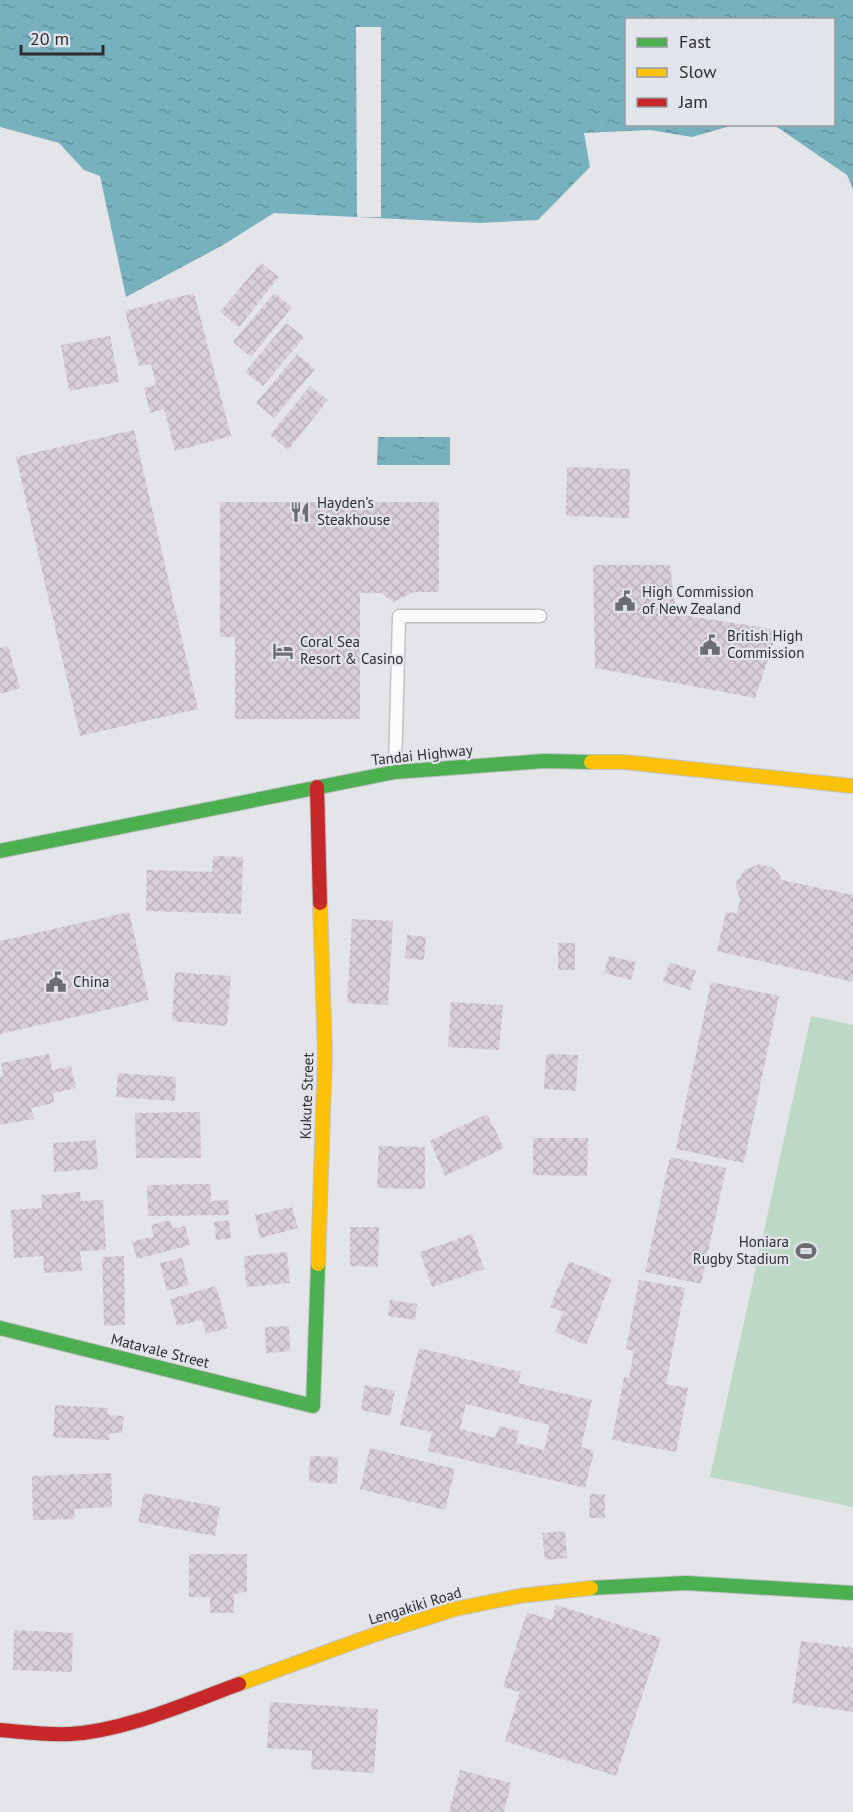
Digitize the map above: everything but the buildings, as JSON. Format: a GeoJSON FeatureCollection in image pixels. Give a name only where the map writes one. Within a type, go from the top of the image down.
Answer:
{"type":"FeatureCollection","features":[{"type":"Feature","properties":{"kind":"street","name":"Tandai Highway"},"geometry":{"type":"LineString","coordinates":[[0,850],[395,771],[544,761],[624,762],[853,786]]}},
{"type":"Feature","properties":{"kind":"street","name":"Kukute Street"},"geometry":{"type":"LineString","coordinates":[[313,1406],[326,1054],[317,787]]}},
{"type":"Feature","properties":{"kind":"street","name":"Matavale Street"},"geometry":{"type":"LineString","coordinates":[[0,1328],[313,1406]]}},
{"type":"Feature","properties":{"kind":"street","name":"Lengakiki Road"},"geometry":{"type":"LineString","coordinates":[[0,1730],[36,1734],[72,1734],[145,1718],[376,1634],[456,1609],[519,1596],[581,1589],[686,1583],[853,1593]]}},
{"type":"Feature","properties":{"kind":"lane"},"geometry":{"type":"LineString","coordinates":[[395,771],[399,616],[540,616]]}},
{"type":"Feature","properties":{"kind":"green space","name":"Honiara Rugby Stadium"},"geometry":{"type":"Polygon","coordinates":[[[811,1016],[853,1025],[853,1507],[710,1477],[811,1016]]]}},
{"type":"Feature","properties":{"kind":"water"},"geometry":{"type":"Polygon","coordinates":[[[0,0],[853,0],[853,189],[847,175],[775,126],[835,126],[835,18],[625,18],[625,126],[730,126],[692,137],[650,130],[584,133],[590,167],[538,220],[480,223],[274,213],[223,245],[126,297],[100,176],[84,170],[59,143],[0,127],[0,0]]]}},
{"type":"Feature","properties":{"kind":"water"},"geometry":{"type":"Polygon","coordinates":[[[378,437],[450,437],[450,465],[377,465],[378,437]]]}},
{"type":"Feature","properties":{"kind":"pier"},"geometry":{"type":"Polygon","coordinates":[[[356,27],[381,27],[381,217],[357,217],[356,27]]]}},
{"type":"Feature","properties":{"kind":"traffic: fast"},"geometry":{"type":"LineString","coordinates":[[0,851],[395,772],[544,761],[591,762]]}},
{"type":"Feature","properties":{"kind":"traffic: fast"},"geometry":{"type":"LineString","coordinates":[[0,1328],[313,1406],[318,1264]]}},
{"type":"Feature","properties":{"kind":"traffic: fast"},"geometry":{"type":"LineString","coordinates":[[591,1588],[686,1583],[853,1593]]}},
{"type":"Feature","properties":{"kind":"traffic: slow"},"geometry":{"type":"LineString","coordinates":[[591,762],[624,762],[853,786]]}},
{"type":"Feature","properties":{"kind":"traffic: slow"},"geometry":{"type":"LineString","coordinates":[[318,1264],[325,1054],[320,903]]}},
{"type":"Feature","properties":{"kind":"traffic: slow"},"geometry":{"type":"LineString","coordinates":[[239,1684],[376,1634],[455,1609],[519,1596],[591,1588]]}},
{"type":"Feature","properties":{"kind":"traffic: jam"},"geometry":{"type":"LineString","coordinates":[[317,787],[320,903]]}},
{"type":"Feature","properties":{"kind":"traffic: jam"},"geometry":{"type":"LineString","coordinates":[[0,1730],[70,1734],[112,1728],[156,1715],[239,1684]]}},
{"type":"Feature","properties":{"kind":"place","name":"Hayden’s Steakhouse"},"geometry":{"type":"Point","coordinates":[300,512]}},
{"type":"Feature","properties":{"kind":"place","name":"High Commission of New Zealand"},"geometry":{"type":"Point","coordinates":[625,601]}},
{"type":"Feature","properties":{"kind":"place","name":"British High Commission"},"geometry":{"type":"Point","coordinates":[710,645]}},
{"type":"Feature","properties":{"kind":"place","name":"Coral Sea Resort & Casino"},"geometry":{"type":"Point","coordinates":[283,651]}},
{"type":"Feature","properties":{"kind":"place","name":"China"},"geometry":{"type":"Point","coordinates":[56,982]}},
{"type":"Feature","properties":{"kind":"place","name":"Honiara Rugby Stadium"},"geometry":{"type":"Point","coordinates":[806,1251]}}]}
